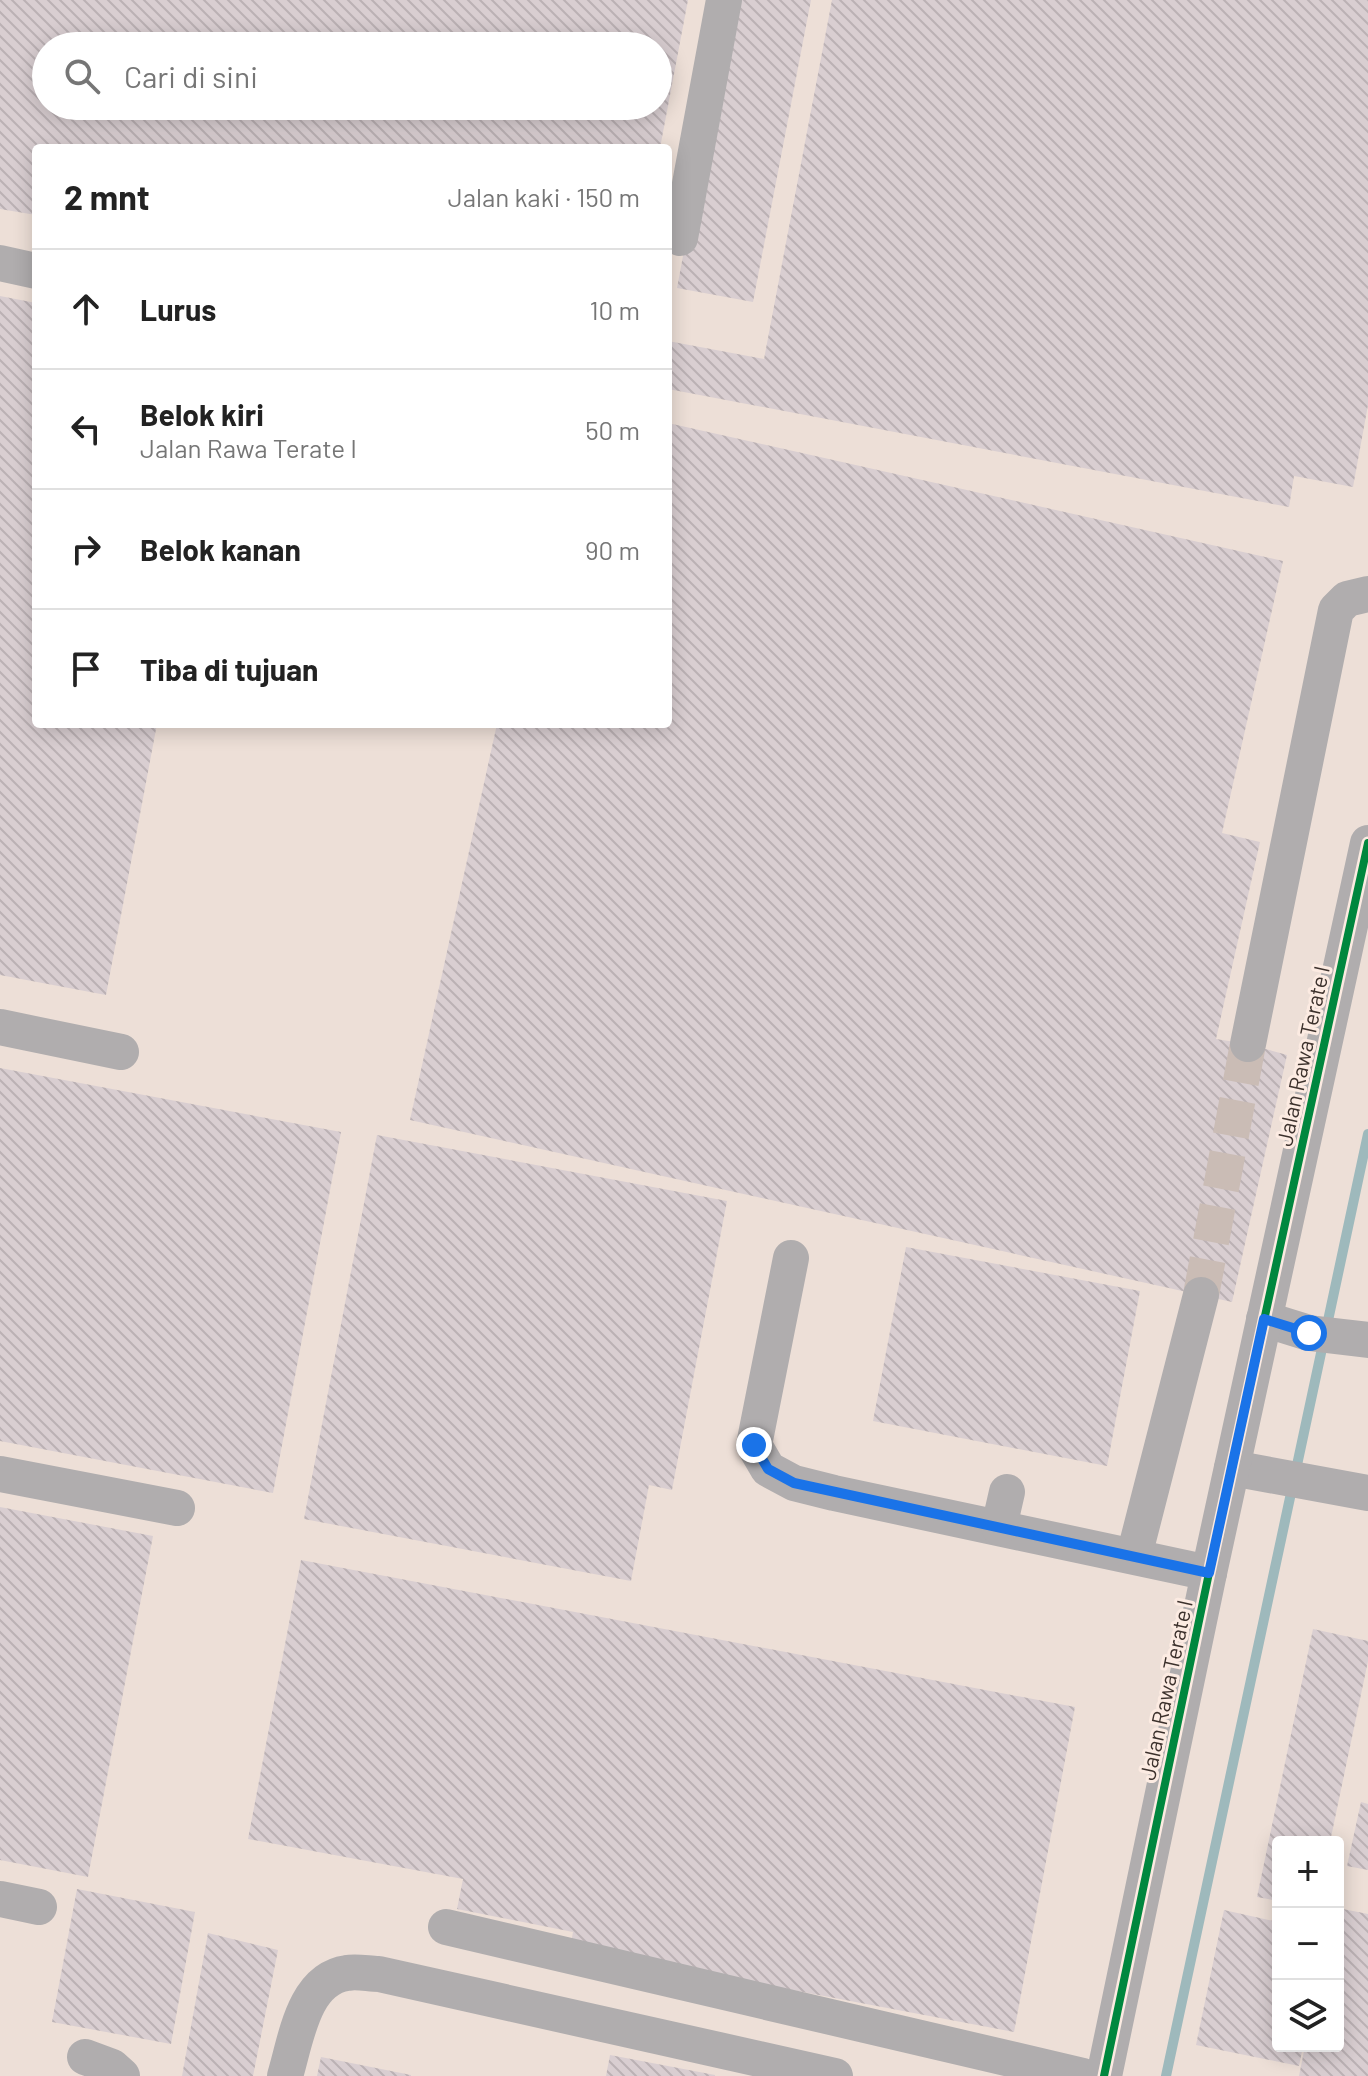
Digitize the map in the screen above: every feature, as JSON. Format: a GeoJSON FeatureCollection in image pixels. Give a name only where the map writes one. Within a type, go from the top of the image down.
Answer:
{"type":"FeatureCollection","features":[{"type":"Feature","properties":{"kind":"street"},"geometry":{"type":"LineString","coordinates":[[680,238],[724,0]]}},
{"type":"Feature","properties":{"kind":"street"},"geometry":{"type":"LineString","coordinates":[[0,263],[32,270]]}},
{"type":"Feature","properties":{"kind":"street"},"geometry":{"type":"LineString","coordinates":[[1248,1044],[1336,610],[1347,599],[1368,594]]}},
{"type":"Feature","properties":{"kind":"street","name":"Jalan Rawa Terate I"},"geometry":{"type":"LineString","coordinates":[[1104,2076],[1209,1573],[1368,843]]}},
{"type":"Feature","properties":{"kind":"street"},"geometry":{"type":"LineString","coordinates":[[0,1027],[121,1052]]}},
{"type":"Feature","properties":{"kind":"street"},"geometry":{"type":"LineString","coordinates":[[791,1258],[754,1445],[768,1469],[794,1483],[834,1493],[1209,1573]]}},
{"type":"Feature","properties":{"kind":"street"},"geometry":{"type":"LineString","coordinates":[[1134,1556],[1201,1295]]}},
{"type":"Feature","properties":{"kind":"street"},"geometry":{"type":"LineString","coordinates":[[1264,1319],[1309,1333],[1360,1340]]}},
{"type":"Feature","properties":{"kind":"street"},"geometry":{"type":"LineString","coordinates":[[1232,1468],[1368,1493]]}},
{"type":"Feature","properties":{"kind":"street"},"geometry":{"type":"LineString","coordinates":[[0,1474],[177,1508]]}},
{"type":"Feature","properties":{"kind":"street"},"geometry":{"type":"LineString","coordinates":[[999,1527],[1007,1492]]}},
{"type":"Feature","properties":{"kind":"street"},"geometry":{"type":"LineString","coordinates":[[0,1899],[39,1907]]}},
{"type":"Feature","properties":{"kind":"street"},"geometry":{"type":"LineString","coordinates":[[446,1927],[1083,2076]]}},
{"type":"Feature","properties":{"kind":"street"},"geometry":{"type":"LineString","coordinates":[[285,2076],[304,2012],[320,1984],[346,1973],[379,1974],[835,2076]]}},
{"type":"Feature","properties":{"kind":"street"},"geometry":{"type":"LineString","coordinates":[[85,2057],[112,2067],[122,2076]]}},
{"type":"Feature","properties":{"kind":"building"},"geometry":{"type":"Polygon","coordinates":[[[0,0],[688,0],[672,85],[672,32],[32,32],[32,120],[665,120],[661,144],[32,144],[32,214],[0,209],[0,0]]]}},
{"type":"Feature","properties":{"kind":"building"},"geometry":{"type":"Polygon","coordinates":[[[731,0],[811,0],[753,302],[677,288],[731,0]]]}},
{"type":"Feature","properties":{"kind":"building"},"geometry":{"type":"Polygon","coordinates":[[[832,0],[1368,0],[1368,405],[1353,487],[1294,476],[1289,507],[672,390],[672,342],[764,359],[832,0]]]}},
{"type":"Feature","properties":{"kind":"building"},"geometry":{"type":"Polygon","coordinates":[[[0,296],[32,302],[32,728],[156,728],[106,995],[0,975],[0,296]]]}},
{"type":"Feature","properties":{"kind":"building"},"geometry":{"type":"Polygon","coordinates":[[[672,424],[1283,561],[1222,833],[1260,842],[1216,1039],[1287,1055],[1232,1302],[410,1120],[496,728],[672,728],[672,424]]]}},
{"type":"Feature","properties":{"kind":"building"},"geometry":{"type":"Polygon","coordinates":[[[0,1068],[341,1132],[273,1493],[0,1441],[0,1068]]]}},
{"type":"Feature","properties":{"kind":"building"},"geometry":{"type":"Polygon","coordinates":[[[377,1135],[727,1201],[672,1490],[649,1485],[631,1581],[304,1519],[377,1135]]]}},
{"type":"Feature","properties":{"kind":"building"},"geometry":{"type":"Polygon","coordinates":[[[906,1247],[1140,1291],[1107,1466],[873,1421],[906,1247]]]}},
{"type":"Feature","properties":{"kind":"building"},"geometry":{"type":"Polygon","coordinates":[[[0,1507],[153,1536],[88,1877],[0,1860],[0,1507]]]}},
{"type":"Feature","properties":{"kind":"building"},"geometry":{"type":"Polygon","coordinates":[[[301,1560],[1075,1707],[1014,2032],[570,1948],[573,1932],[457,1909],[463,1879],[248,1839],[301,1560]]]}},
{"type":"Feature","properties":{"kind":"building"},"geometry":{"type":"Polygon","coordinates":[[[1313,1629],[1368,1641],[1368,1661],[1331,1836],[1272,1836],[1272,1900],[1257,1897],[1313,1629]]]}},
{"type":"Feature","properties":{"kind":"building"},"geometry":{"type":"Polygon","coordinates":[[[1361,1802],[1368,1804],[1368,1870],[1347,1866],[1361,1802]]]}},
{"type":"Feature","properties":{"kind":"building"},"geometry":{"type":"Polygon","coordinates":[[[77,1889],[195,1912],[171,2044],[52,2022],[77,1889]]]}},
{"type":"Feature","properties":{"kind":"building"},"geometry":{"type":"Polygon","coordinates":[[[1344,1909],[1368,1914],[1368,2076],[1299,2076],[1304,2052],[1344,2052],[1344,1909]]]}},
{"type":"Feature","properties":{"kind":"building"},"geometry":{"type":"Polygon","coordinates":[[[1224,1910],[1272,1921],[1272,2052],[1302,2052],[1299,2066],[1196,2045],[1224,1910]]]}},
{"type":"Feature","properties":{"kind":"building"},"geometry":{"type":"Polygon","coordinates":[[[208,1933],[278,1950],[253,2076],[182,2076],[208,1933]]]}},
{"type":"Feature","properties":{"kind":"building"},"geometry":{"type":"Polygon","coordinates":[[[610,2055],[715,2075],[715,2076],[606,2076],[610,2055]]]}},
{"type":"Feature","properties":{"kind":"building"},"geometry":{"type":"Polygon","coordinates":[[[321,2057],[411,2075],[411,2076],[317,2076],[321,2057]]]}},
{"type":"Feature","properties":{"kind":"waterway"},"geometry":{"type":"LineString","coordinates":[[1166,2076],[1368,1134]]}},
{"type":"Feature","properties":{"kind":"tunnel"},"geometry":{"type":"LineString","coordinates":[[1201,1295],[1248,1044]]}},
{"type":"Feature","properties":{"kind":"cycle path"},"geometry":{"type":"LineString","coordinates":[[1104,2076],[1209,1573],[1368,843]]}},
{"type":"Feature","properties":{"kind":"route"},"geometry":{"type":"LineString","coordinates":[[754,1445],[768,1469],[794,1483],[1209,1573],[1264,1319],[1309,1333]]}}]}
